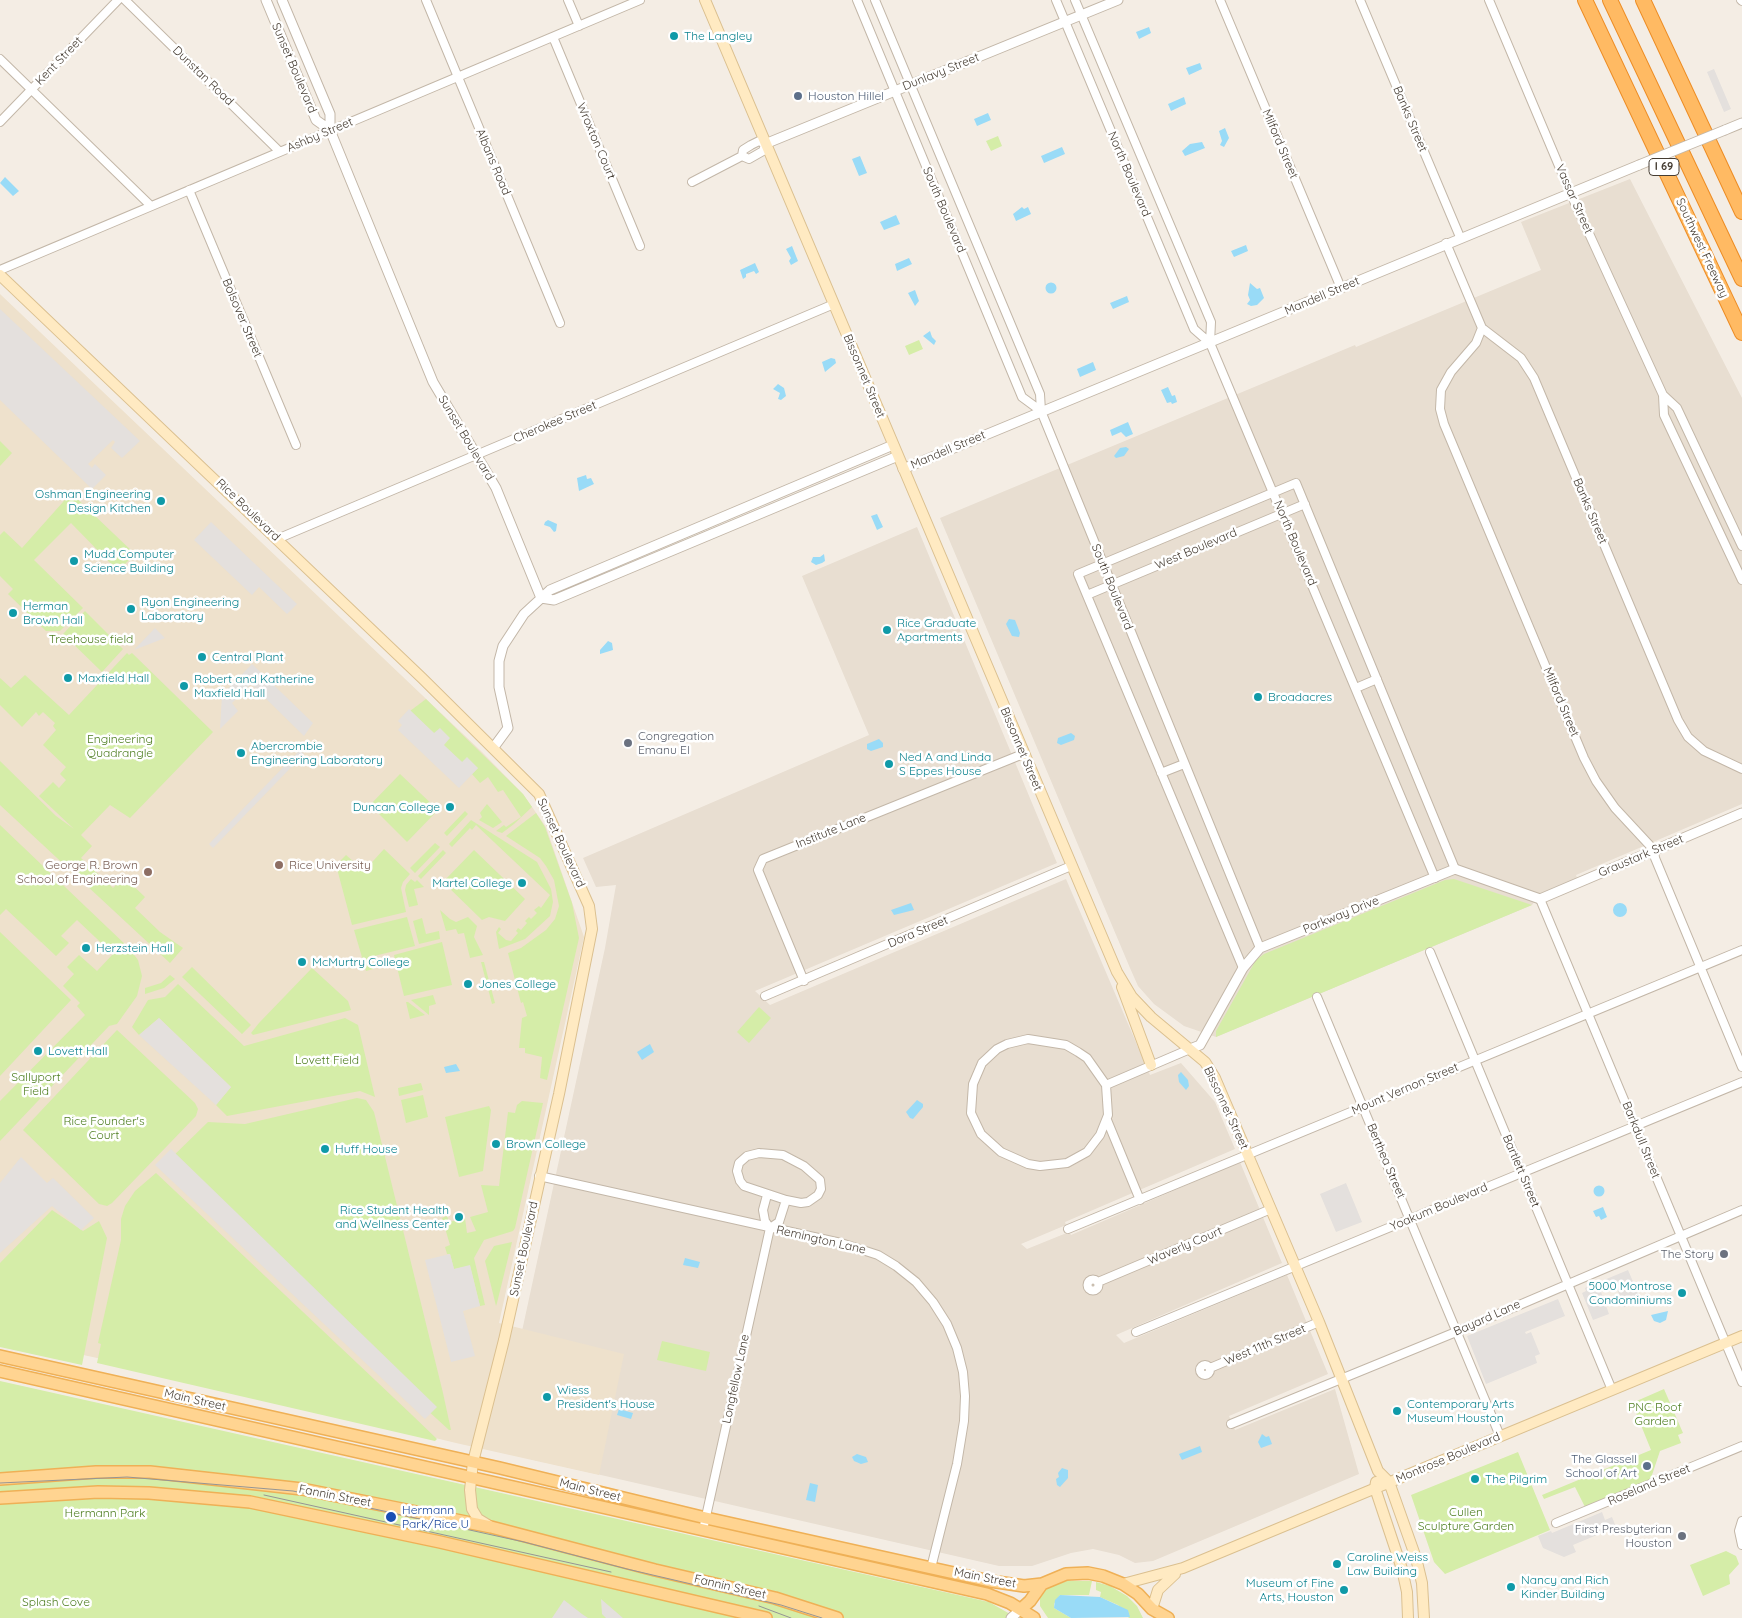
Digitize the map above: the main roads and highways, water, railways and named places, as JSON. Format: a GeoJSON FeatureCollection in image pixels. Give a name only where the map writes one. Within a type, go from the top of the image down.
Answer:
{"type":"FeatureCollection","features":[{"type":"Feature","properties":{"kind":"highway","name":"Southwest Freeway"},"geometry":{"type":"LineString","coordinates":[[1585,0],[1742,333]]}},
{"type":"Feature","properties":{"kind":"highway"},"geometry":{"type":"LineString","coordinates":[[1610,0],[1742,279]]}},
{"type":"Feature","properties":{"kind":"highway"},"geometry":{"type":"LineString","coordinates":[[1642,0],[1742,212]]}},
{"type":"Feature","properties":{"kind":"main road","name":"Bissonnet Street"},"geometry":{"type":"LineString","coordinates":[[705,0],[1117,972],[1132,997],[1151,1017],[1205,1062],[1215,1078],[1296,1265],[1378,1471],[1389,1482],[1418,1566],[1422,1582],[1424,1618]]}},
{"type":"Feature","properties":{"kind":"main road","name":"Rice Boulevard"},"geometry":{"type":"LineString","coordinates":[[0,275],[494,747]]}},
{"type":"Feature","properties":{"kind":"main road","name":"Sunset Boulevard"},"geometry":{"type":"LineString","coordinates":[[491,1527],[478,1519],[472,1509],[470,1477],[504,1340],[592,929],[589,906],[567,853],[539,794],[494,747]]}},
{"type":"Feature","properties":{"kind":"main road"},"geometry":{"type":"LineString","coordinates":[[1117,972],[1131,1017],[1151,1065]]}},
{"type":"Feature","properties":{"kind":"main road","name":"Montrose Boulevard"},"geometry":{"type":"LineString","coordinates":[[1123,1584],[1183,1568],[1742,1336]]}},
{"type":"Feature","properties":{"kind":"main road","name":"Main Street"},"geometry":{"type":"LineString","coordinates":[[0,1356],[473,1462],[706,1518],[998,1582],[1024,1586],[1042,1584],[1053,1578],[1077,1573],[1103,1576],[1123,1584],[1138,1594],[1152,1613],[1168,1618]]}},
{"type":"Feature","properties":{"kind":"main road","name":"Main Street"},"geometry":{"type":"LineString","coordinates":[[0,1371],[987,1594],[1021,1609],[1033,1617]]}},
{"type":"Feature","properties":{"kind":"main road"},"geometry":{"type":"LineString","coordinates":[[1378,1471],[1375,1488],[1402,1569],[1407,1592],[1408,1618]]}},
{"type":"Feature","properties":{"kind":"main road","name":"Fannin Street"},"geometry":{"type":"LineString","coordinates":[[0,1479],[96,1472],[150,1472],[302,1489],[491,1527],[655,1570],[775,1598],[837,1618]]}},
{"type":"Feature","properties":{"kind":"main road","name":"Fannin Street"},"geometry":{"type":"LineString","coordinates":[[0,1498],[98,1492],[148,1493],[250,1502],[298,1510],[739,1610],[766,1618]]}},
{"type":"Feature","properties":{"kind":"main road","name":"Montrose Boulevard"},"geometry":{"type":"LineString","coordinates":[[1152,1613],[1158,1590],[1164,1581],[1183,1568]]}},
{"type":"Feature","properties":{"kind":"main road"},"geometry":{"type":"LineString","coordinates":[[1021,1609],[1030,1601],[1042,1584]]}},
{"type":"Feature","properties":{"kind":"main road"},"geometry":{"type":"LineString","coordinates":[[1030,1601],[1033,1617]]}},
{"type":"Feature","properties":{"kind":"water"},"geometry":{"type":"Polygon","coordinates":[[[1149,27],[1151,33],[1139,39],[1136,32],[1149,27]]]}},
{"type":"Feature","properties":{"kind":"water"},"geometry":{"type":"Polygon","coordinates":[[[1200,63],[1202,69],[1189,75],[1186,68],[1200,63]]]}},
{"type":"Feature","properties":{"kind":"water"},"geometry":{"type":"Polygon","coordinates":[[[1184,97],[1186,104],[1171,111],[1168,104],[1184,97]]]}},
{"type":"Feature","properties":{"kind":"water"},"geometry":{"type":"Polygon","coordinates":[[[988,113],[991,120],[977,126],[974,119],[988,113]]]}},
{"type":"Feature","properties":{"kind":"water"},"geometry":{"type":"Polygon","coordinates":[[[1225,128],[1229,138],[1224,147],[1220,145],[1222,141],[1219,131],[1225,128]]]}},
{"type":"Feature","properties":{"kind":"water"},"geometry":{"type":"Polygon","coordinates":[[[1202,142],[1205,148],[1185,156],[1182,151],[1190,144],[1202,142]]]}},
{"type":"Feature","properties":{"kind":"water"},"geometry":{"type":"Polygon","coordinates":[[[1062,147],[1065,154],[1044,163],[1041,156],[1062,147]]]}},
{"type":"Feature","properties":{"kind":"water"},"geometry":{"type":"Polygon","coordinates":[[[860,156],[867,173],[859,176],[852,159],[860,156]]]}},
{"type":"Feature","properties":{"kind":"water"},"geometry":{"type":"Polygon","coordinates":[[[5,177],[19,191],[13,196],[0,183],[5,177]]]}},
{"type":"Feature","properties":{"kind":"water"},"geometry":{"type":"Polygon","coordinates":[[[1022,207],[1024,209],[1028,207],[1031,214],[1016,221],[1013,214],[1022,207]]]}},
{"type":"Feature","properties":{"kind":"water"},"geometry":{"type":"Polygon","coordinates":[[[896,215],[900,224],[884,230],[880,222],[896,215]]]}},
{"type":"Feature","properties":{"kind":"water"},"geometry":{"type":"Polygon","coordinates":[[[1246,245],[1248,251],[1234,257],[1231,251],[1246,245]]]}},
{"type":"Feature","properties":{"kind":"water"},"geometry":{"type":"Polygon","coordinates":[[[792,246],[798,261],[791,265],[789,261],[791,258],[786,249],[792,246]]]}},
{"type":"Feature","properties":{"kind":"water"},"geometry":{"type":"Polygon","coordinates":[[[909,258],[912,264],[897,271],[895,264],[909,258]]]}},
{"type":"Feature","properties":{"kind":"water"},"geometry":{"type":"Polygon","coordinates":[[[755,263],[759,272],[756,274],[754,271],[746,274],[746,277],[743,279],[740,270],[755,263]]]}},
{"type":"Feature","properties":{"kind":"water"},"geometry":{"type":"Polygon","coordinates":[[[1051,282],[1057,288],[1051,294],[1045,288],[1051,282]]]}},
{"type":"Feature","properties":{"kind":"water"},"geometry":{"type":"Polygon","coordinates":[[[1250,283],[1257,289],[1260,288],[1264,298],[1257,305],[1251,306],[1247,304],[1250,300],[1248,295],[1250,283]]]}},
{"type":"Feature","properties":{"kind":"water"},"geometry":{"type":"Polygon","coordinates":[[[915,290],[919,301],[915,306],[908,293],[915,290]]]}},
{"type":"Feature","properties":{"kind":"water"},"geometry":{"type":"Polygon","coordinates":[[[1127,296],[1129,302],[1113,309],[1110,303],[1127,296]]]}},
{"type":"Feature","properties":{"kind":"water"},"geometry":{"type":"Polygon","coordinates":[[[930,331],[936,341],[934,345],[923,336],[930,331]]]}},
{"type":"Feature","properties":{"kind":"water"},"geometry":{"type":"Polygon","coordinates":[[[831,358],[835,359],[836,363],[825,372],[822,362],[831,358]]]}},
{"type":"Feature","properties":{"kind":"water"},"geometry":{"type":"Polygon","coordinates":[[[1093,362],[1096,370],[1080,377],[1077,369],[1093,362]]]}},
{"type":"Feature","properties":{"kind":"water"},"geometry":{"type":"Polygon","coordinates":[[[778,384],[784,388],[786,396],[781,400],[778,399],[780,393],[773,389],[778,384]]]}},
{"type":"Feature","properties":{"kind":"water"},"geometry":{"type":"Polygon","coordinates":[[[1168,387],[1172,396],[1175,395],[1177,402],[1167,403],[1161,390],[1168,387]]]}},
{"type":"Feature","properties":{"kind":"water"},"geometry":{"type":"Polygon","coordinates":[[[1128,422],[1133,434],[1126,437],[1121,432],[1112,436],[1110,430],[1128,422]]]}},
{"type":"Feature","properties":{"kind":"water"},"geometry":{"type":"Polygon","coordinates":[[[1126,447],[1129,449],[1124,456],[1116,458],[1114,456],[1120,448],[1126,447]]]}},
{"type":"Feature","properties":{"kind":"water"},"geometry":{"type":"Polygon","coordinates":[[[586,475],[587,479],[591,478],[594,484],[579,491],[577,478],[586,475]]]}},
{"type":"Feature","properties":{"kind":"water"},"geometry":{"type":"Polygon","coordinates":[[[877,514],[883,527],[877,530],[871,516],[877,514]]]}},
{"type":"Feature","properties":{"kind":"water"},"geometry":{"type":"Polygon","coordinates":[[[548,520],[557,524],[556,531],[554,532],[550,527],[544,525],[548,520]]]}},
{"type":"Feature","properties":{"kind":"water"},"geometry":{"type":"Polygon","coordinates":[[[824,554],[825,561],[822,563],[816,565],[811,562],[813,557],[820,557],[824,554]]]}},
{"type":"Feature","properties":{"kind":"water"},"geometry":{"type":"Polygon","coordinates":[[[1009,619],[1015,620],[1020,633],[1019,637],[1012,636],[1006,624],[1009,619]]]}},
{"type":"Feature","properties":{"kind":"water"},"geometry":{"type":"Polygon","coordinates":[[[608,641],[612,643],[613,650],[600,654],[600,650],[608,641]]]}},
{"type":"Feature","properties":{"kind":"water"},"geometry":{"type":"Polygon","coordinates":[[[1071,733],[1075,736],[1074,740],[1061,745],[1057,743],[1058,738],[1071,733]]]}},
{"type":"Feature","properties":{"kind":"water"},"geometry":{"type":"Polygon","coordinates":[[[879,739],[883,743],[883,747],[871,751],[867,749],[867,744],[879,739]]]}},
{"type":"Feature","properties":{"kind":"water"},"geometry":{"type":"Polygon","coordinates":[[[911,903],[914,910],[894,915],[891,910],[911,903]]]}},
{"type":"Feature","properties":{"kind":"water"},"geometry":{"type":"Polygon","coordinates":[[[1620,903],[1625,905],[1627,910],[1625,915],[1620,917],[1615,915],[1613,910],[1615,905],[1620,903]]]}},
{"type":"Feature","properties":{"kind":"water"},"geometry":{"type":"Polygon","coordinates":[[[650,1044],[654,1052],[642,1060],[637,1052],[650,1044]]]}},
{"type":"Feature","properties":{"kind":"water"},"geometry":{"type":"Polygon","coordinates":[[[456,1064],[460,1071],[446,1073],[444,1067],[456,1064]]]}},
{"type":"Feature","properties":{"kind":"water"},"geometry":{"type":"Polygon","coordinates":[[[1181,1072],[1188,1080],[1189,1086],[1186,1090],[1179,1082],[1178,1075],[1181,1072]]]}},
{"type":"Feature","properties":{"kind":"water"},"geometry":{"type":"Polygon","coordinates":[[[917,1100],[923,1104],[923,1107],[913,1119],[906,1112],[917,1100]]]}},
{"type":"Feature","properties":{"kind":"water"},"geometry":{"type":"Polygon","coordinates":[[[1599,1185],[1605,1191],[1599,1197],[1593,1191],[1599,1185]]]}},
{"type":"Feature","properties":{"kind":"water"},"geometry":{"type":"Polygon","coordinates":[[[1603,1207],[1607,1217],[1601,1220],[1599,1216],[1596,1217],[1593,1211],[1603,1207]]]}},
{"type":"Feature","properties":{"kind":"water"},"geometry":{"type":"Polygon","coordinates":[[[685,1258],[700,1262],[698,1268],[683,1265],[685,1258]]]}},
{"type":"Feature","properties":{"kind":"water"},"geometry":{"type":"Polygon","coordinates":[[[1668,1311],[1666,1320],[1660,1323],[1654,1321],[1651,1315],[1668,1311]]]}},
{"type":"Feature","properties":{"kind":"water"},"geometry":{"type":"Polygon","coordinates":[[[619,1409],[633,1413],[631,1419],[617,1415],[619,1409]]]}},
{"type":"Feature","properties":{"kind":"water"},"geometry":{"type":"Polygon","coordinates":[[[1262,1434],[1266,1437],[1269,1436],[1272,1444],[1261,1448],[1258,1442],[1262,1434]]]}},
{"type":"Feature","properties":{"kind":"water"},"geometry":{"type":"Polygon","coordinates":[[[1200,1446],[1202,1452],[1182,1460],[1179,1454],[1200,1446]]]}},
{"type":"Feature","properties":{"kind":"water"},"geometry":{"type":"Polygon","coordinates":[[[857,1454],[866,1457],[868,1462],[861,1464],[854,1461],[852,1457],[857,1454]]]}},
{"type":"Feature","properties":{"kind":"water"},"geometry":{"type":"Polygon","coordinates":[[[1062,1468],[1068,1470],[1068,1478],[1060,1487],[1057,1485],[1056,1479],[1059,1477],[1058,1473],[1062,1468]]]}},
{"type":"Feature","properties":{"kind":"water"},"geometry":{"type":"Polygon","coordinates":[[[810,1483],[818,1485],[815,1502],[806,1500],[810,1483]]]}},
{"type":"Feature","properties":{"kind":"water"},"geometry":{"type":"Polygon","coordinates":[[[1060,1595],[1100,1597],[1128,1610],[1130,1617],[1071,1618],[1054,1608],[1055,1600],[1060,1595]]]}},
{"type":"Feature","properties":{"kind":"tram line"},"geometry":{"type":"LineString","coordinates":[[0,1483],[127,1477],[293,1491],[524,1542],[627,1569],[781,1605],[822,1618]]}},
{"type":"Feature","properties":{"kind":"tram line"},"geometry":{"type":"LineString","coordinates":[[264,1495],[611,1572]]}},
{"type":"Feature","properties":{"kind":"tram line"},"geometry":{"type":"LineString","coordinates":[[759,1606],[791,1618]]}},
{"type":"Feature","properties":{"kind":"place","name":"The Langley"},"geometry":{"type":"Point","coordinates":[674,36]}},
{"type":"Feature","properties":{"kind":"place","name":"Houston Hillel"},"geometry":{"type":"Point","coordinates":[798,96]}},
{"type":"Feature","properties":{"kind":"place","name":"Oshman Engineering Design Kitchen"},"geometry":{"type":"Point","coordinates":[161,501]}},
{"type":"Feature","properties":{"kind":"place","name":"Mudd Computer Science Building"},"geometry":{"type":"Point","coordinates":[74,561]}},
{"type":"Feature","properties":{"kind":"place","name":"Ryon Engineering Laboratory"},"geometry":{"type":"Point","coordinates":[131,609]}},
{"type":"Feature","properties":{"kind":"place","name":"Herman Brown Hall"},"geometry":{"type":"Point","coordinates":[13,613]}},
{"type":"Feature","properties":{"kind":"place","name":"Rice Graduate Apartments"},"geometry":{"type":"Point","coordinates":[887,630]}},
{"type":"Feature","properties":{"kind":"place","name":"Central Plant"},"geometry":{"type":"Point","coordinates":[202,657]}},
{"type":"Feature","properties":{"kind":"place","name":"Maxfield Hall"},"geometry":{"type":"Point","coordinates":[68,678]}},
{"type":"Feature","properties":{"kind":"place","name":"Robert and Katherine Maxfield Hall"},"geometry":{"type":"Point","coordinates":[184,686]}},
{"type":"Feature","properties":{"kind":"place","name":"Broadacres"},"geometry":{"type":"Point","coordinates":[1258,697]}},
{"type":"Feature","properties":{"kind":"place","name":"Congregation Emanu El"},"geometry":{"type":"Point","coordinates":[628,743]}},
{"type":"Feature","properties":{"kind":"place","name":"Abercrombie Engineering Laboratory"},"geometry":{"type":"Point","coordinates":[241,753]}},
{"type":"Feature","properties":{"kind":"place","name":"Ned A and Linda S Eppes House"},"geometry":{"type":"Point","coordinates":[889,764]}},
{"type":"Feature","properties":{"kind":"place","name":"Duncan College"},"geometry":{"type":"Point","coordinates":[450,807]}},
{"type":"Feature","properties":{"kind":"place","name":"Rice University"},"geometry":{"type":"Point","coordinates":[279,865]}},
{"type":"Feature","properties":{"kind":"place","name":"George R. Brown School of Engineering"},"geometry":{"type":"Point","coordinates":[148,872]}},
{"type":"Feature","properties":{"kind":"place","name":"Martel College"},"geometry":{"type":"Point","coordinates":[522,883]}},
{"type":"Feature","properties":{"kind":"place","name":"Herzstein Hall"},"geometry":{"type":"Point","coordinates":[86,948]}},
{"type":"Feature","properties":{"kind":"place","name":"McMurtry College"},"geometry":{"type":"Point","coordinates":[302,962]}},
{"type":"Feature","properties":{"kind":"place","name":"Jones College"},"geometry":{"type":"Point","coordinates":[468,984]}},
{"type":"Feature","properties":{"kind":"place","name":"Lovett Hall"},"geometry":{"type":"Point","coordinates":[38,1051]}},
{"type":"Feature","properties":{"kind":"place","name":"Brown College"},"geometry":{"type":"Point","coordinates":[496,1144]}},
{"type":"Feature","properties":{"kind":"place","name":"Huff House"},"geometry":{"type":"Point","coordinates":[325,1149]}},
{"type":"Feature","properties":{"kind":"place","name":"Rice Student Health and Wellness Center"},"geometry":{"type":"Point","coordinates":[459,1217]}},
{"type":"Feature","properties":{"kind":"place","name":"The Story"},"geometry":{"type":"Point","coordinates":[1724,1254]}},
{"type":"Feature","properties":{"kind":"place","name":"5000 Montrose Condominiums"},"geometry":{"type":"Point","coordinates":[1682,1293]}},
{"type":"Feature","properties":{"kind":"place","name":"Wiess President's House"},"geometry":{"type":"Point","coordinates":[547,1397]}},
{"type":"Feature","properties":{"kind":"place","name":"Contemporary Arts Museum Houston"},"geometry":{"type":"Point","coordinates":[1397,1411]}},
{"type":"Feature","properties":{"kind":"place","name":"The Glassell School of Art"},"geometry":{"type":"Point","coordinates":[1647,1466]}},
{"type":"Feature","properties":{"kind":"place","name":"The Pilgrim"},"geometry":{"type":"Point","coordinates":[1475,1479]}},
{"type":"Feature","properties":{"kind":"place","name":"Hermann Park/Rice U"},"geometry":{"type":"Point","coordinates":[391,1517]}},
{"type":"Feature","properties":{"kind":"place","name":"First Presbyterian Houston"},"geometry":{"type":"Point","coordinates":[1682,1536]}},
{"type":"Feature","properties":{"kind":"place","name":"Caroline Weiss Law Building"},"geometry":{"type":"Point","coordinates":[1337,1564]}},
{"type":"Feature","properties":{"kind":"place","name":"Nancy and Rich Kinder Building"},"geometry":{"type":"Point","coordinates":[1511,1587]}},
{"type":"Feature","properties":{"kind":"place","name":"Museum of Fine Arts, Houston"},"geometry":{"type":"Point","coordinates":[1344,1590]}},
{"type":"Feature","properties":{"kind":"park label","name":"Treehouse field"},"geometry":{"type":"Point","coordinates":[91,639]}},
{"type":"Feature","properties":{"kind":"park label","name":"Engineering Quadrangle"},"geometry":{"type":"Point","coordinates":[120,746]}},
{"type":"Feature","properties":{"kind":"park label","name":"Lovett Field"},"geometry":{"type":"Point","coordinates":[327,1060]}},
{"type":"Feature","properties":{"kind":"park label","name":"Sallyport Field"},"geometry":{"type":"Point","coordinates":[36,1084]}},
{"type":"Feature","properties":{"kind":"park label","name":"Rice Founder's Court"},"geometry":{"type":"Point","coordinates":[104,1128]}},
{"type":"Feature","properties":{"kind":"park label","name":"PNC Roof Garden"},"geometry":{"type":"Point","coordinates":[1655,1414]}},
{"type":"Feature","properties":{"kind":"park label","name":"Hermann Park"},"geometry":{"type":"Point","coordinates":[105,1513]}},
{"type":"Feature","properties":{"kind":"park label","name":"Cullen Sculpture Garden"},"geometry":{"type":"Point","coordinates":[1466,1519]}},
{"type":"Feature","properties":{"kind":"park label","name":"Splash Cove"},"geometry":{"type":"Point","coordinates":[56,1602]}}]}
